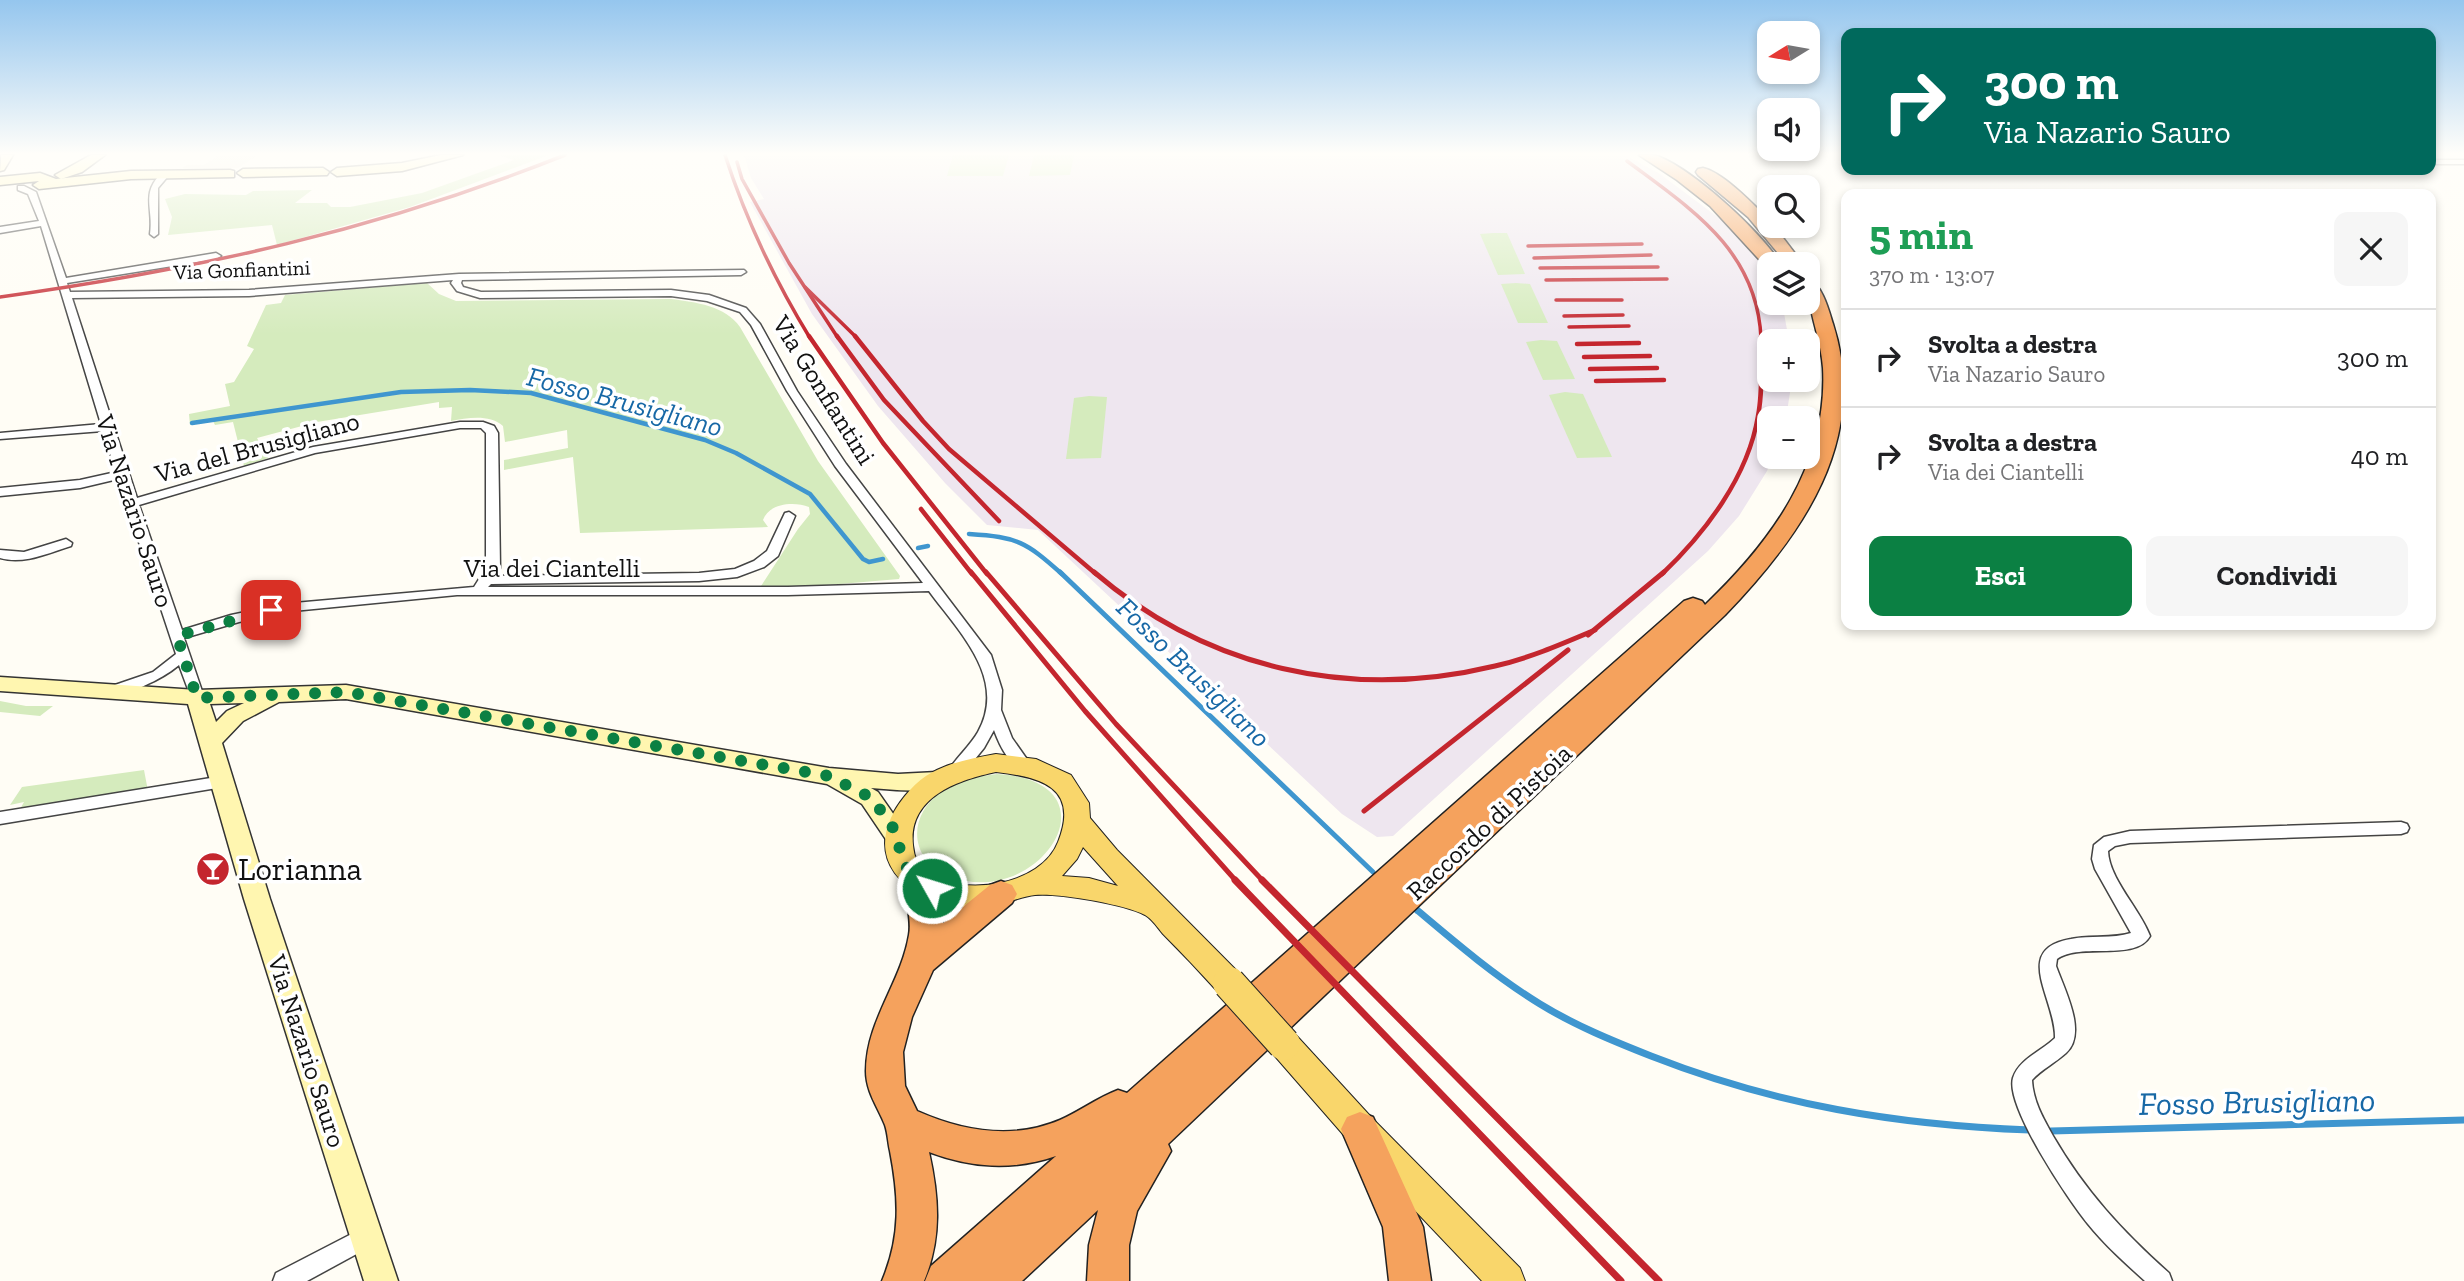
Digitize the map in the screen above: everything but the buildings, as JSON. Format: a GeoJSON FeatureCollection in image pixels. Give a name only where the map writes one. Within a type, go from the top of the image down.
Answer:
{"type":"FeatureCollection","features":[{"type":"Feature","properties":{"kind":"highway"},"geometry":{"type":"LineString","coordinates":[[1728,215],[1763,252]]}},
{"type":"Feature","properties":{"kind":"highway"},"geometry":{"type":"LineString","coordinates":[[1742,215],[1774,252]]}},
{"type":"Feature","properties":{"kind":"highway"},"geometry":{"type":"LineString","coordinates":[[1754,215],[1788,252]]}},
{"type":"Feature","properties":{"kind":"highway","name":"Raccordo di Pistoia"},"geometry":{"type":"LineString","coordinates":[[946,1281],[1198,1072],[1598,721],[1721,604],[1767,554],[1808,491],[1817,470],[1832,416],[1834,387],[1831,349],[1820,312]]}},
{"type":"Feature","properties":{"kind":"highway"},"geometry":{"type":"LineString","coordinates":[[1807,315],[1818,366],[1816,406]]}},
{"type":"Feature","properties":{"kind":"highway","name":"Raccordo di Pistoia"},"geometry":{"type":"LineString","coordinates":[[992,1281],[1198,1072],[1705,594],[1762,532],[1788,492],[1799,469]]}},
{"type":"Feature","properties":{"kind":"highway"},"geometry":{"type":"LineString","coordinates":[[904,1281],[913,1258],[920,1222],[918,1187],[903,1124],[888,1094],[883,1058],[890,1025],[918,964],[927,930],[921,882]]}},
{"type":"Feature","properties":{"kind":"highway"},"geometry":{"type":"LineString","coordinates":[[918,964],[1016,889]]}},
{"type":"Feature","properties":{"kind":"highway"},"geometry":{"type":"LineString","coordinates":[[903,1124],[944,1142],[972,1149],[991,1151],[1032,1147],[1088,1126],[1198,1072]]}},
{"type":"Feature","properties":{"kind":"highway"},"geometry":{"type":"LineString","coordinates":[[1108,1281],[1111,1231],[1134,1173],[1198,1072]]}},
{"type":"Feature","properties":{"kind":"highway"},"geometry":{"type":"LineString","coordinates":[[1360,1129],[1403,1227],[1410,1281]]}},
{"type":"Feature","properties":{"kind":"main road"},"geometry":{"type":"LineString","coordinates":[[0,684],[197,698],[289,692],[359,693],[829,776],[898,782],[946,776],[989,764],[1023,765],[1046,773],[1064,786],[1076,803],[1079,823],[1076,839],[1064,859],[1049,873],[1016,889]]}},
{"type":"Feature","properties":{"kind":"main road"},"geometry":{"type":"LineString","coordinates":[[211,740],[224,724],[241,712],[289,692]]}},
{"type":"Feature","properties":{"kind":"main road","name":"Via Nazario Sauro"},"geometry":{"type":"LineString","coordinates":[[197,698],[257,899],[380,1281]]}},
{"type":"Feature","properties":{"kind":"main road"},"geometry":{"type":"LineString","coordinates":[[829,776],[870,798],[897,835],[902,861],[921,882],[940,891],[962,897],[1016,889],[1089,889],[1156,907]]}},
{"type":"Feature","properties":{"kind":"main road"},"geometry":{"type":"LineString","coordinates":[[897,835],[905,809],[916,795],[946,776]]}},
{"type":"Feature","properties":{"kind":"main road"},"geometry":{"type":"LineString","coordinates":[[1079,823],[1107,857],[1229,983],[1360,1129],[1507,1281]]}},
{"type":"Feature","properties":{"kind":"street","name":"Via Nazario Sauro"},"geometry":{"type":"LineString","coordinates":[[41,215],[64,281],[107,427],[197,698]]}},
{"type":"Feature","properties":{"kind":"street"},"geometry":{"type":"LineString","coordinates":[[154,234],[157,215]]}},
{"type":"Feature","properties":{"kind":"street"},"geometry":{"type":"LineString","coordinates":[[0,230],[44,223]]}},
{"type":"Feature","properties":{"kind":"street"},"geometry":{"type":"LineString","coordinates":[[64,281],[216,256]]}},
{"type":"Feature","properties":{"kind":"street","name":"Via Gonfiantini"},"geometry":{"type":"LineString","coordinates":[[67,295],[249,293],[459,277],[741,272]]}},
{"type":"Feature","properties":{"kind":"street","name":"Via Gonfiantini"},"geometry":{"type":"LineString","coordinates":[[459,277],[456,283],[460,289],[480,295],[684,294],[719,300],[743,310],[755,324],[792,391],[841,467],[984,655],[992,678],[995,712],[1005,739],[1023,765]]}},
{"type":"Feature","properties":{"kind":"street","name":"Via del Brusigliano"},"geometry":{"type":"LineString","coordinates":[[132,503],[313,450],[452,426],[483,425],[490,428],[492,433],[493,568],[483,585]]}},
{"type":"Feature","properties":{"kind":"street"},"geometry":{"type":"LineString","coordinates":[[0,436],[107,427]]}},
{"type":"Feature","properties":{"kind":"street"},"geometry":{"type":"LineString","coordinates":[[0,492],[74,485],[123,474]]}},
{"type":"Feature","properties":{"kind":"street"},"geometry":{"type":"LineString","coordinates":[[483,585],[706,577],[737,573],[759,564],[773,553],[789,516]]}},
{"type":"Feature","properties":{"kind":"street"},"geometry":{"type":"LineString","coordinates":[[0,554],[6,557],[18,556],[66,543]]}},
{"type":"Feature","properties":{"kind":"street","name":"Via dei Ciantelli"},"geometry":{"type":"LineString","coordinates":[[177,636],[236,618],[282,608],[483,585],[788,591],[932,587]]}},
{"type":"Feature","properties":{"kind":"street"},"geometry":{"type":"LineString","coordinates":[[102,693],[152,678],[168,669],[183,655]]}},
{"type":"Feature","properties":{"kind":"street"},"geometry":{"type":"LineString","coordinates":[[946,776],[984,739],[995,712]]}},
{"type":"Feature","properties":{"kind":"street"},"geometry":{"type":"LineString","coordinates":[[0,818],[223,782]]}},
{"type":"Feature","properties":{"kind":"street"},"geometry":{"type":"LineString","coordinates":[[2161,1281],[2109,1232],[2082,1198],[2029,1110],[2022,1087],[2022,1078],[2027,1071],[2055,1053],[2065,1041],[2065,1023],[2047,966],[2046,957],[2049,952],[2066,947],[2129,943],[2141,936],[2135,918],[2101,864],[2100,849],[2110,841],[2130,837],[2401,828]]}},
{"type":"Feature","properties":{"kind":"street"},"geometry":{"type":"LineString","coordinates":[[284,1281],[367,1237]]}},
{"type":"Feature","properties":{"kind":"shaded area"},"geometry":{"type":"Polygon","coordinates":[[[757,215],[1715,215],[1731,227],[1757,258],[1757,315],[1784,315],[1787,329],[1757,329],[1757,392],[1790,392],[1788,406],[1757,406],[1757,469],[1768,469],[1739,516],[1708,551],[1393,836],[1377,837],[1342,814],[1038,530],[987,525],[945,483],[878,406],[812,314],[757,215]]]}},
{"type":"Feature","properties":{"kind":"green space"},"geometry":{"type":"Polygon","coordinates":[[[171,215],[383,215],[277,245],[272,225],[168,235],[171,215]]]}},
{"type":"Feature","properties":{"kind":"green space"},"geometry":{"type":"Polygon","coordinates":[[[1507,233],[1525,274],[1498,275],[1480,234],[1507,233]]]}},
{"type":"Feature","properties":{"kind":"green space"},"geometry":{"type":"Polygon","coordinates":[[[427,283],[439,294],[456,301],[671,299],[700,304],[727,314],[740,327],[818,461],[900,576],[899,579],[816,586],[761,586],[810,514],[809,507],[796,504],[776,507],[766,514],[763,520],[768,527],[580,533],[573,457],[504,470],[504,460],[568,448],[567,430],[505,442],[503,426],[497,422],[478,418],[451,421],[452,407],[439,408],[439,402],[317,422],[257,438],[268,458],[244,466],[233,422],[215,425],[213,421],[190,425],[189,414],[230,406],[225,384],[234,382],[254,349],[247,346],[266,305],[281,303],[285,295],[427,283]]]}},
{"type":"Feature","properties":{"kind":"green space"},"geometry":{"type":"Polygon","coordinates":[[[1501,284],[1530,284],[1548,323],[1518,323],[1501,284]]]}},
{"type":"Feature","properties":{"kind":"green space"},"geometry":{"type":"Polygon","coordinates":[[[1557,341],[1575,379],[1543,380],[1526,342],[1557,341]]]}},
{"type":"Feature","properties":{"kind":"green space"},"geometry":{"type":"Polygon","coordinates":[[[1565,392],[1583,394],[1612,457],[1577,458],[1549,395],[1565,392]]]}},
{"type":"Feature","properties":{"kind":"green space"},"geometry":{"type":"Polygon","coordinates":[[[1107,397],[1101,458],[1066,459],[1074,398],[1107,397]]]}},
{"type":"Feature","properties":{"kind":"green space"},"geometry":{"type":"Polygon","coordinates":[[[0,701],[26,706],[53,706],[40,716],[0,712],[0,701]]]}},
{"type":"Feature","properties":{"kind":"green space"},"geometry":{"type":"Polygon","coordinates":[[[144,770],[148,791],[19,811],[24,802],[10,805],[22,787],[144,770]]]}},
{"type":"Feature","properties":{"kind":"green space"},"geometry":{"type":"Polygon","coordinates":[[[997,774],[1035,782],[1056,798],[1061,819],[1054,841],[1037,862],[1012,876],[982,882],[949,876],[936,869],[926,860],[917,837],[922,813],[930,802],[947,788],[982,776],[997,774]]]}},
{"type":"Feature","properties":{"kind":"waterway","name":"Fosso Brusigliano"},"geometry":{"type":"LineString","coordinates":[[192,423],[401,392],[470,390],[531,393],[705,440],[736,453],[810,494],[863,559],[869,562],[883,559]]}},
{"type":"Feature","properties":{"kind":"waterway","name":"Fosso Brusigliano"},"geometry":{"type":"LineString","coordinates":[[969,534],[999,537],[1020,543],[1062,574]]}},
{"type":"Feature","properties":{"kind":"waterway","name":"Fosso Brusigliano"},"geometry":{"type":"LineString","coordinates":[[918,548],[928,546]]}},
{"type":"Feature","properties":{"kind":"waterway","name":"Fosso Brusigliano"},"geometry":{"type":"LineString","coordinates":[[1060,572],[1373,872]]}},
{"type":"Feature","properties":{"kind":"waterway","name":"Fosso Brusigliano"},"geometry":{"type":"LineString","coordinates":[[1417,910],[1492,971],[1553,1012],[1608,1038],[1698,1073],[1744,1088],[1837,1110],[1932,1123],[2030,1130]]}},
{"type":"Feature","properties":{"kind":"waterway","name":"Fosso Brusigliano"},"geometry":{"type":"LineString","coordinates":[[2051,1131],[2464,1120]]}},
{"type":"Feature","properties":{"kind":"railway"},"geometry":{"type":"LineString","coordinates":[[0,297],[217,260],[393,215]]}},
{"type":"Feature","properties":{"kind":"railway"},"geometry":{"type":"LineString","coordinates":[[747,215],[784,294],[810,338]]}},
{"type":"Feature","properties":{"kind":"railway"},"geometry":{"type":"LineString","coordinates":[[762,215],[789,263],[838,338]]}},
{"type":"Feature","properties":{"kind":"railway"},"geometry":{"type":"LineString","coordinates":[[1696,215],[1717,234],[1734,256],[1757,307],[1760,329]]}},
{"type":"Feature","properties":{"kind":"railway"},"geometry":{"type":"LineString","coordinates":[[1528,246],[1642,244]]}},
{"type":"Feature","properties":{"kind":"railway"},"geometry":{"type":"LineString","coordinates":[[1534,258],[1651,255]]}},
{"type":"Feature","properties":{"kind":"railway"},"geometry":{"type":"LineString","coordinates":[[1540,268],[1658,267]]}},
{"type":"Feature","properties":{"kind":"railway"},"geometry":{"type":"LineString","coordinates":[[1546,280],[1667,279]]}},
{"type":"Feature","properties":{"kind":"railway"},"geometry":{"type":"LineString","coordinates":[[805,287],[855,336]]}},
{"type":"Feature","properties":{"kind":"railway"},"geometry":{"type":"LineString","coordinates":[[1556,300],[1622,300]]}},
{"type":"Feature","properties":{"kind":"railway"},"geometry":{"type":"LineString","coordinates":[[1564,316],[1623,315]]}},
{"type":"Feature","properties":{"kind":"railway"},"geometry":{"type":"LineString","coordinates":[[1569,327],[1629,326]]}},
{"type":"Feature","properties":{"kind":"railway"},"geometry":{"type":"LineString","coordinates":[[809,336],[883,443],[987,574]]}},
{"type":"Feature","properties":{"kind":"railway"},"geometry":{"type":"LineString","coordinates":[[837,336],[884,400],[999,521]]}},
{"type":"Feature","properties":{"kind":"railway"},"geometry":{"type":"LineString","coordinates":[[855,336],[949,449],[1096,574]]}},
{"type":"Feature","properties":{"kind":"railway"},"geometry":{"type":"LineString","coordinates":[[1577,344],[1639,343]]}},
{"type":"Feature","properties":{"kind":"railway"},"geometry":{"type":"LineString","coordinates":[[1584,357],[1650,356]]}},
{"type":"Feature","properties":{"kind":"railway"},"geometry":{"type":"LineString","coordinates":[[1590,369],[1657,368]]}},
{"type":"Feature","properties":{"kind":"railway"},"geometry":{"type":"LineString","coordinates":[[1596,381],[1664,380]]}},
{"type":"Feature","properties":{"kind":"railway"},"geometry":{"type":"LineString","coordinates":[[1664,572],[1709,522],[1735,482],[1753,439],[1760,392]]}},
{"type":"Feature","properties":{"kind":"railway"},"geometry":{"type":"LineString","coordinates":[[921,509],[972,574]]}},
{"type":"Feature","properties":{"kind":"railway"},"geometry":{"type":"LineString","coordinates":[[971,572],[1085,711],[1237,882]]}},
{"type":"Feature","properties":{"kind":"railway"},"geometry":{"type":"LineString","coordinates":[[986,572],[1116,724],[1264,882]]}},
{"type":"Feature","properties":{"kind":"railway"},"geometry":{"type":"LineString","coordinates":[[1094,572],[1138,605],[1184,633],[1232,654],[1282,668],[1334,677],[1387,680],[1441,676],[1521,659],[1593,631]]}},
{"type":"Feature","properties":{"kind":"railway"},"geometry":{"type":"LineString","coordinates":[[1593,631],[1664,572]]}},
{"type":"Feature","properties":{"kind":"railway"},"geometry":{"type":"LineString","coordinates":[[1588,635],[1593,631]]}},
{"type":"Feature","properties":{"kind":"railway"},"geometry":{"type":"LineString","coordinates":[[1364,811],[1568,650]]}},
{"type":"Feature","properties":{"kind":"railway"},"geometry":{"type":"LineString","coordinates":[[1235,880],[1621,1281]]}},
{"type":"Feature","properties":{"kind":"railway"},"geometry":{"type":"LineString","coordinates":[[1262,880],[1659,1281]]}},
{"type":"Feature","properties":{"kind":"place","name":"Lorianna"},"geometry":{"type":"Point","coordinates":[213,869]}},
{"type":"Feature","properties":{"kind":"route"},"geometry":{"type":"LineString","coordinates":[[271,610],[177,636],[197,698],[315,691],[359,693],[829,776],[870,798],[897,835],[898,851],[904,866],[932,888]]}}]}
